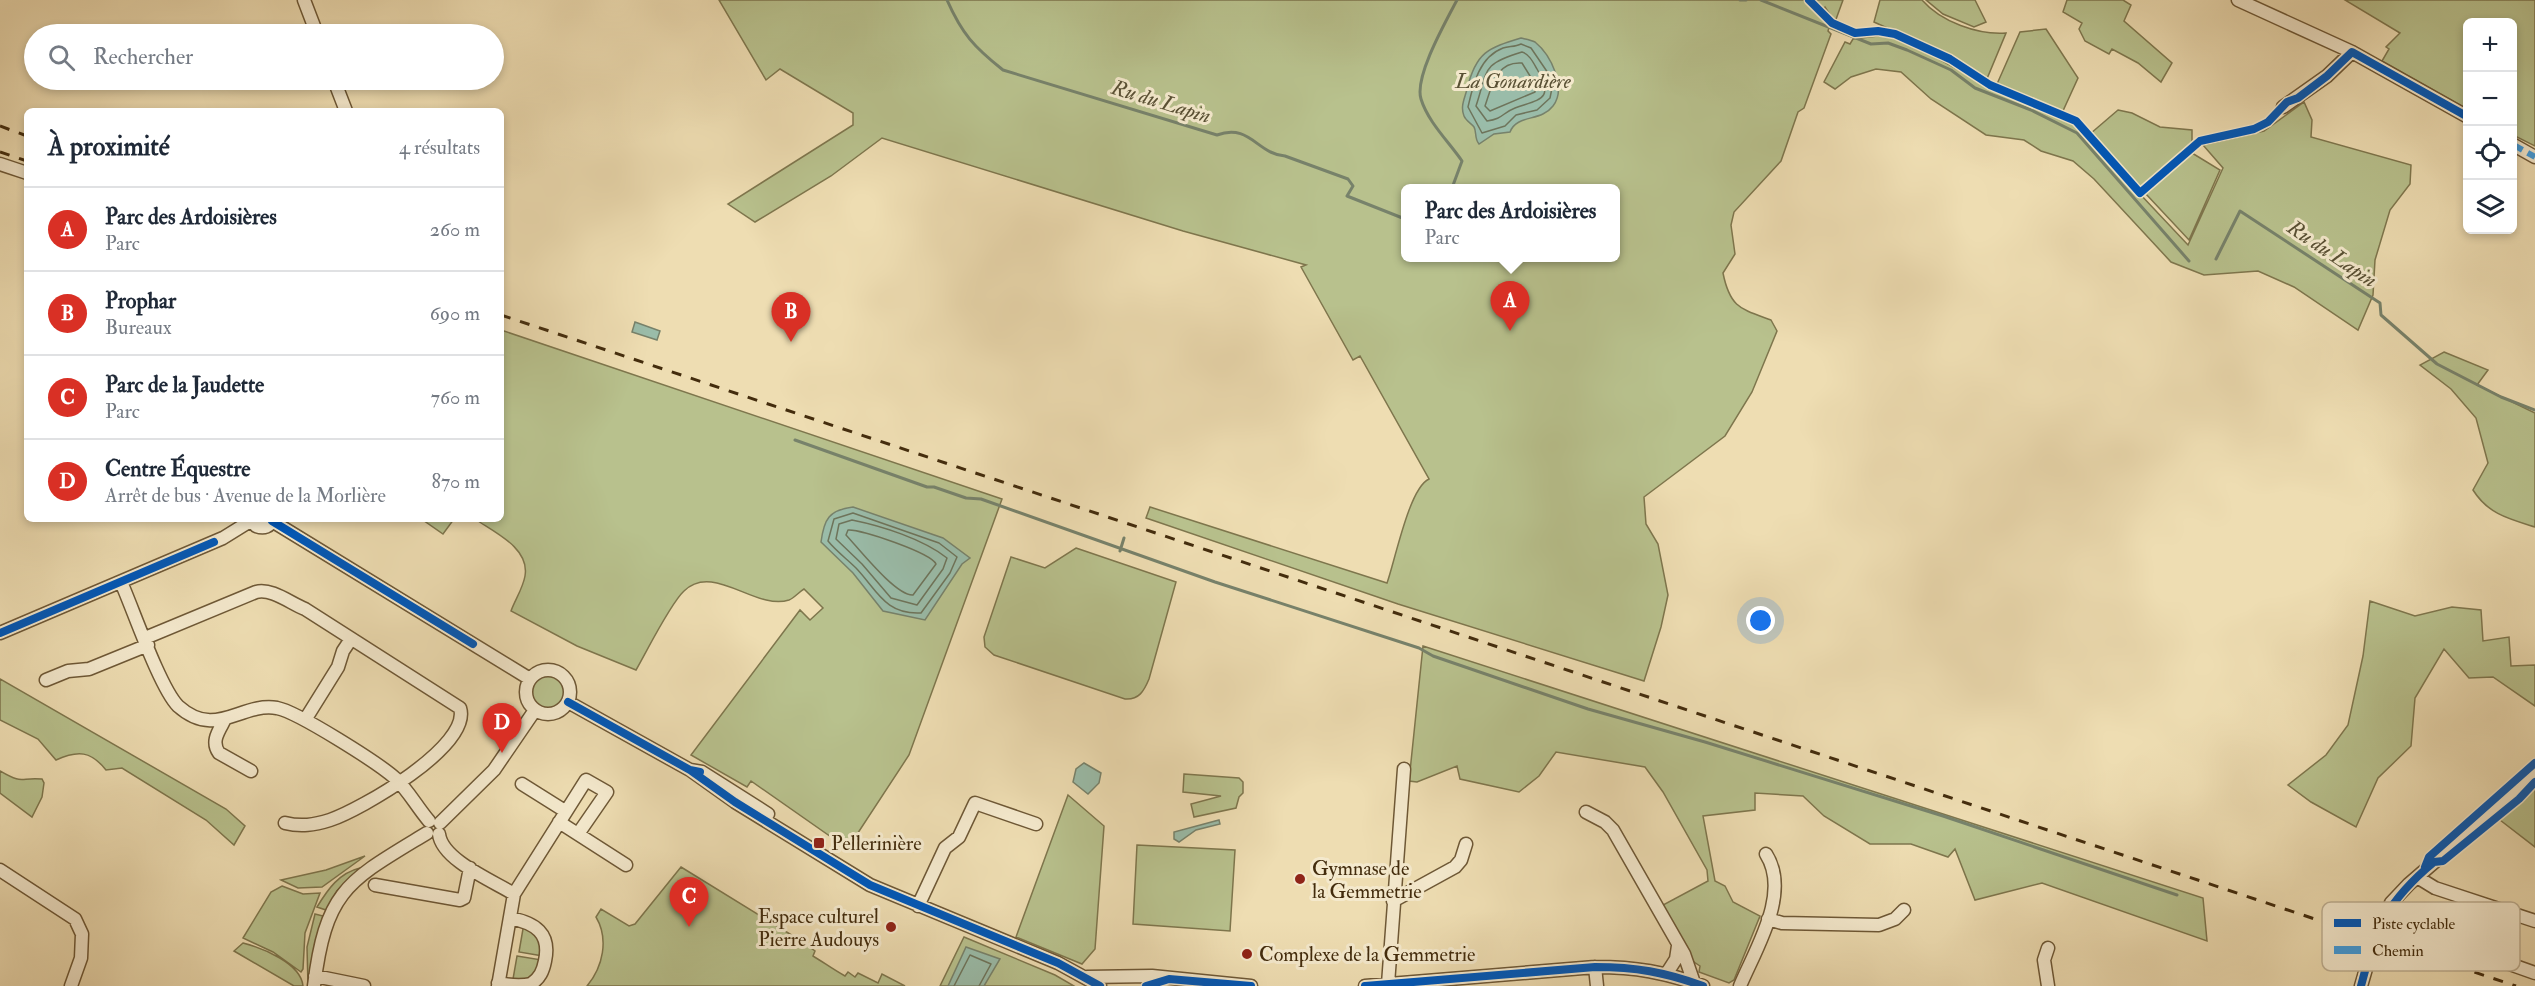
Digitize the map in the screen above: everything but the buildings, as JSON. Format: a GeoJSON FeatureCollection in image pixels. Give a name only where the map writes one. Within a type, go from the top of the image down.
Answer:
{"type":"FeatureCollection","features":[{"type":"Feature","properties":{"kind":"street"},"geometry":{"type":"LineString","coordinates":[[304,0],[313,24]]}},
{"type":"Feature","properties":{"kind":"street"},"geometry":{"type":"LineString","coordinates":[[2238,0],[2352,52],[2463,114]]}},
{"type":"Feature","properties":{"kind":"street"},"geometry":{"type":"LineString","coordinates":[[2283,107],[2327,76],[2352,52]]}},
{"type":"Feature","properties":{"kind":"street"},"geometry":{"type":"LineString","coordinates":[[338,90],[345,108]]}},
{"type":"Feature","properties":{"kind":"street"},"geometry":{"type":"LineString","coordinates":[[2517,147],[2535,157]]}},
{"type":"Feature","properties":{"kind":"street"},"geometry":{"type":"LineString","coordinates":[[0,165],[24,172]]}},
{"type":"Feature","properties":{"kind":"street"},"geometry":{"type":"LineString","coordinates":[[0,633],[223,538],[249,522]]}},
{"type":"Feature","properties":{"kind":"street"},"geometry":{"type":"LineString","coordinates":[[254,522],[260,528],[271,522]]}},
{"type":"Feature","properties":{"kind":"street"},"geometry":{"type":"LineString","coordinates":[[276,522],[530,679]]}},
{"type":"Feature","properties":{"kind":"street"},"geometry":{"type":"LineString","coordinates":[[121,582],[169,694],[179,706],[198,718],[224,721],[254,709],[271,708],[288,711],[305,720],[392,776],[401,784],[433,828],[446,851],[514,894]]}},
{"type":"Feature","properties":{"kind":"street"},"geometry":{"type":"LineString","coordinates":[[46,680],[68,671],[89,669],[146,641],[265,590],[291,605],[305,609],[460,708],[460,722],[450,736],[401,784],[362,806],[330,820],[307,825],[285,823]]}},
{"type":"Feature","properties":{"kind":"street"},"geometry":{"type":"LineString","coordinates":[[305,720],[338,667],[343,651],[351,639]]}},
{"type":"Feature","properties":{"kind":"street"},"geometry":{"type":"LineString","coordinates":[[546,670],[560,673],[570,686],[568,702],[555,714],[543,714],[535,710],[526,694],[530,679],[546,670]]}},
{"type":"Feature","properties":{"kind":"street"},"geometry":{"type":"LineString","coordinates":[[568,702],[690,770],[702,772],[746,798],[802,838],[810,848],[870,885],[1086,977],[1100,986]]}},
{"type":"Feature","properties":{"kind":"street"},"geometry":{"type":"LineString","coordinates":[[364,986],[315,981],[324,928],[346,889],[371,867],[433,828],[494,770],[535,710]]}},
{"type":"Feature","properties":{"kind":"street"},"geometry":{"type":"LineString","coordinates":[[224,721],[215,739],[216,748],[251,771]]}},
{"type":"Feature","properties":{"kind":"street"},"geometry":{"type":"LineString","coordinates":[[1388,984],[1404,769]]}},
{"type":"Feature","properties":{"kind":"street"},"geometry":{"type":"LineString","coordinates":[[2392,902],[2417,877],[2535,775]]}},
{"type":"Feature","properties":{"kind":"street"},"geometry":{"type":"LineString","coordinates":[[510,918],[531,923],[546,937],[546,959],[543,972],[529,985],[498,984],[514,894],[586,780],[607,792],[578,834]]}},
{"type":"Feature","properties":{"kind":"street"},"geometry":{"type":"LineString","coordinates":[[522,784],[562,817],[578,834],[626,865]]}},
{"type":"Feature","properties":{"kind":"street"},"geometry":{"type":"LineString","coordinates":[[918,906],[945,848],[959,837],[975,803],[1036,824]]}},
{"type":"Feature","properties":{"kind":"street"},"geometry":{"type":"LineString","coordinates":[[1586,812],[1605,822],[1613,830],[1684,954],[1698,985]]}},
{"type":"Feature","properties":{"kind":"street"},"geometry":{"type":"LineString","coordinates":[[1393,902],[1455,867],[1461,860],[1466,844]]}},
{"type":"Feature","properties":{"kind":"street"},"geometry":{"type":"LineString","coordinates":[[1740,986],[1776,899],[1774,869],[1766,854]]}},
{"type":"Feature","properties":{"kind":"street"},"geometry":{"type":"LineString","coordinates":[[375,885],[460,900],[464,898],[470,868]]}},
{"type":"Feature","properties":{"kind":"street"},"geometry":{"type":"LineString","coordinates":[[0,870],[75,919],[82,934],[81,958],[71,986]]}},
{"type":"Feature","properties":{"kind":"street"},"geometry":{"type":"LineString","coordinates":[[2417,877],[2435,888],[2477,902]]}},
{"type":"Feature","properties":{"kind":"street"},"geometry":{"type":"LineString","coordinates":[[1768,919],[1782,923],[1879,925],[1895,919],[1904,910]]}},
{"type":"Feature","properties":{"kind":"street"},"geometry":{"type":"LineString","coordinates":[[2520,916],[2535,921]]}},
{"type":"Feature","properties":{"kind":"street"},"geometry":{"type":"LineString","coordinates":[[1667,973],[1676,959],[1678,946]]}},
{"type":"Feature","properties":{"kind":"street"},"geometry":{"type":"LineString","coordinates":[[2048,948],[2044,960],[2048,986]]}},
{"type":"Feature","properties":{"kind":"street"},"geometry":{"type":"LineString","coordinates":[[1365,986],[1595,967],[1634,967],[1667,973],[1698,985]]}},
{"type":"Feature","properties":{"kind":"street"},"geometry":{"type":"LineString","coordinates":[[1595,967],[1597,986]]}},
{"type":"Feature","properties":{"kind":"street"},"geometry":{"type":"LineString","coordinates":[[2520,968],[2535,973]]}},
{"type":"Feature","properties":{"kind":"street"},"geometry":{"type":"LineString","coordinates":[[2361,986],[2366,971]]}},
{"type":"Feature","properties":{"kind":"street"},"geometry":{"type":"LineString","coordinates":[[1086,977],[1134,977],[1251,986]]}},
{"type":"Feature","properties":{"kind":"street"},"geometry":{"type":"LineString","coordinates":[[1124,986],[1134,977]]}},
{"type":"Feature","properties":{"kind":"street"},"geometry":{"type":"LineString","coordinates":[[1146,986],[1169,979]]}},
{"type":"Feature","properties":{"kind":"green space"},"geometry":{"type":"Polygon","coordinates":[[[719,0],[1843,0],[1835,22],[1825,7],[1819,15],[1830,24],[1828,31],[1831,34],[1804,108],[1798,112],[1781,161],[1734,212],[1731,225],[1735,254],[1723,273],[1729,294],[1744,310],[1771,320],[1777,331],[1752,392],[1725,436],[1644,497],[1646,524],[1658,544],[1668,595],[1661,627],[1644,681],[1398,604],[1146,518],[1150,507],[1387,583],[1409,510],[1422,485],[1429,479],[1360,356],[1353,360],[1301,267],[1306,265],[1183,231],[882,138],[831,176],[755,222],[728,204],[853,125],[853,113],[780,69],[766,80],[719,0]]]}},
{"type":"Feature","properties":{"kind":"green space"},"geometry":{"type":"Polygon","coordinates":[[[1880,0],[1922,0],[1939,15],[1961,26],[1984,32],[2006,33],[1986,81],[1947,55],[1874,22],[1880,0]]]}},
{"type":"Feature","properties":{"kind":"green space"},"geometry":{"type":"Polygon","coordinates":[[[1926,0],[1975,0],[1986,22],[1974,27],[1943,14],[1926,0]]]}},
{"type":"Feature","properties":{"kind":"green space"},"geometry":{"type":"Polygon","coordinates":[[[2067,0],[2123,0],[2131,5],[2124,21],[2172,63],[2161,82],[2138,63],[2112,49],[2109,54],[2085,41],[2079,29],[2082,23],[2063,12],[2067,0]]]}},
{"type":"Feature","properties":{"kind":"green space"},"geometry":{"type":"Polygon","coordinates":[[[2345,0],[2535,0],[2535,146],[2517,137],[2517,18],[2463,18],[2463,107],[2382,61],[2389,49],[2386,47],[2400,33],[2345,0]]]}},
{"type":"Feature","properties":{"kind":"green space"},"geometry":{"type":"Polygon","coordinates":[[[2046,29],[2078,78],[2062,113],[1997,84],[2020,32],[2046,29]]]}},
{"type":"Feature","properties":{"kind":"green space"},"geometry":{"type":"Polygon","coordinates":[[[1886,35],[1915,46],[1994,89],[2073,123],[2188,245],[2223,168],[2203,145],[2264,131],[2304,102],[2312,120],[2311,137],[2411,165],[2410,184],[2390,210],[2375,260],[2373,295],[2358,330],[2294,287],[2258,271],[2204,275],[2171,262],[2094,179],[2073,161],[2041,151],[2024,140],[1986,135],[1931,99],[1901,72],[1876,69],[1851,77],[1835,89],[1824,82],[1845,42],[1850,44],[1853,39],[1886,35]]]}},
{"type":"Feature","properties":{"kind":"green space"},"geometry":{"type":"Polygon","coordinates":[[[2118,110],[2132,113],[2160,127],[2192,130],[2192,143],[2142,188],[2090,134],[2118,110]]]}},
{"type":"Feature","properties":{"kind":"green space"},"geometry":{"type":"Polygon","coordinates":[[[2192,153],[2220,170],[2189,240],[2146,194],[2192,153]]]}},
{"type":"Feature","properties":{"kind":"green space"},"geometry":{"type":"Polygon","coordinates":[[[504,331],[1002,499],[909,755],[850,845],[844,846],[751,781],[747,787],[691,755],[800,610],[810,620],[823,608],[804,589],[789,600],[776,602],[721,584],[708,582],[695,584],[678,597],[636,670],[577,646],[511,611],[521,589],[525,566],[516,549],[480,522],[504,522],[504,331]]]}},
{"type":"Feature","properties":{"kind":"green space"},"geometry":{"type":"Polygon","coordinates":[[[2444,352],[2488,370],[2477,385],[2535,413],[2535,527],[2492,510],[2473,490],[2488,463],[2476,418],[2451,389],[2420,365],[2444,352]]]}},
{"type":"Feature","properties":{"kind":"green space"},"geometry":{"type":"Polygon","coordinates":[[[426,522],[452,522],[443,534],[426,522]]]}},
{"type":"Feature","properties":{"kind":"green space"},"geometry":{"type":"Polygon","coordinates":[[[1076,548],[1176,582],[1149,679],[1143,691],[1134,698],[1125,699],[994,655],[985,647],[984,637],[1011,557],[1045,568],[1076,548]]]}},
{"type":"Feature","properties":{"kind":"green space"},"geometry":{"type":"Polygon","coordinates":[[[2370,601],[2415,616],[2452,607],[2481,610],[2483,641],[2509,637],[2511,666],[2535,665],[2535,706],[2493,677],[2469,678],[2444,649],[2415,698],[2411,746],[2378,778],[2356,827],[2311,802],[2288,785],[2326,755],[2348,725],[2363,656],[2370,601]]]}},
{"type":"Feature","properties":{"kind":"green space"},"geometry":{"type":"Polygon","coordinates":[[[1423,646],[2203,898],[2207,941],[2042,883],[1975,900],[1955,849],[1948,857],[1911,844],[1870,844],[1824,816],[1803,796],[1755,793],[1755,810],[1703,816],[1715,881],[1725,886],[1733,902],[1760,916],[1734,980],[1729,983],[1699,972],[1700,966],[1694,962],[1663,905],[1708,881],[1707,870],[1663,792],[1645,767],[1556,752],[1539,776],[1519,792],[1460,779],[1457,766],[1417,782],[1409,781],[1423,646]]]}},
{"type":"Feature","properties":{"kind":"green space"},"geometry":{"type":"Polygon","coordinates":[[[548,676],[560,680],[564,692],[560,704],[548,708],[536,704],[532,692],[536,680],[548,676]]]}},
{"type":"Feature","properties":{"kind":"green space"},"geometry":{"type":"Polygon","coordinates":[[[0,679],[226,809],[245,826],[234,845],[206,820],[122,768],[106,770],[95,759],[84,754],[56,760],[38,739],[0,720],[0,679]]]}},
{"type":"Feature","properties":{"kind":"green space"},"geometry":{"type":"Polygon","coordinates":[[[0,771],[18,779],[42,779],[44,783],[42,797],[32,817],[0,793],[0,771]]]}},
{"type":"Feature","properties":{"kind":"green space"},"geometry":{"type":"Polygon","coordinates":[[[1184,774],[1239,778],[1243,782],[1243,793],[1239,797],[1236,808],[1194,817],[1191,804],[1221,796],[1183,792],[1184,774]]]}},
{"type":"Feature","properties":{"kind":"green space"},"geometry":{"type":"Polygon","coordinates":[[[2535,786],[2535,847],[2500,820],[2535,786]]]}},
{"type":"Feature","properties":{"kind":"green space"},"geometry":{"type":"Polygon","coordinates":[[[1068,795],[1104,826],[1095,949],[1082,964],[1016,937],[1068,795]]]}},
{"type":"Feature","properties":{"kind":"green space"},"geometry":{"type":"Polygon","coordinates":[[[1137,845],[1235,850],[1230,931],[1133,924],[1137,845]]]}},
{"type":"Feature","properties":{"kind":"green space"},"geometry":{"type":"Polygon","coordinates":[[[365,856],[322,887],[298,888],[281,880],[326,870],[365,856]]]}},
{"type":"Feature","properties":{"kind":"green space"},"geometry":{"type":"Polygon","coordinates":[[[681,867],[798,939],[815,951],[813,956],[845,976],[848,972],[855,977],[858,973],[878,983],[882,974],[905,986],[587,986],[597,970],[602,953],[602,934],[596,917],[601,909],[629,926],[635,924],[681,867]]]}},
{"type":"Feature","properties":{"kind":"green space"},"geometry":{"type":"Polygon","coordinates":[[[360,868],[337,891],[326,910],[317,907],[340,878],[360,868]]]}},
{"type":"Feature","properties":{"kind":"green space"},"geometry":{"type":"Polygon","coordinates":[[[282,886],[303,894],[320,893],[305,933],[301,972],[273,952],[243,938],[271,892],[282,886]]]}},
{"type":"Feature","properties":{"kind":"green space"},"geometry":{"type":"Polygon","coordinates":[[[315,914],[323,916],[308,986],[307,947],[315,914]]]}},
{"type":"Feature","properties":{"kind":"green space"},"geometry":{"type":"Polygon","coordinates":[[[524,923],[536,929],[543,956],[519,952],[524,923]]]}},
{"type":"Feature","properties":{"kind":"green space"},"geometry":{"type":"Polygon","coordinates":[[[964,937],[1055,975],[1074,986],[940,986],[964,937]]]}},
{"type":"Feature","properties":{"kind":"green space"},"geometry":{"type":"Polygon","coordinates":[[[243,943],[270,953],[288,964],[301,978],[303,986],[294,986],[234,951],[243,943]]]}},
{"type":"Feature","properties":{"kind":"green space"},"geometry":{"type":"Polygon","coordinates":[[[517,956],[542,960],[541,967],[529,980],[513,979],[517,956]]]}},
{"type":"Feature","properties":{"kind":"water","name":"La Gonardière"},"geometry":{"type":"Polygon","coordinates":[[[1521,38],[1535,42],[1547,55],[1558,81],[1557,99],[1548,111],[1518,123],[1510,132],[1494,134],[1479,144],[1474,127],[1464,116],[1462,109],[1471,77],[1479,59],[1485,53],[1521,38]]]}},
{"type":"Feature","properties":{"kind":"water"},"geometry":{"type":"Polygon","coordinates":[[[635,322],[660,331],[657,340],[632,332],[635,322]]]}},
{"type":"Feature","properties":{"kind":"water"},"geometry":{"type":"Polygon","coordinates":[[[853,507],[943,538],[970,558],[962,564],[925,620],[883,611],[853,573],[821,542],[829,517],[845,508],[853,507]]]}},
{"type":"Feature","properties":{"kind":"water"},"geometry":{"type":"Polygon","coordinates":[[[1084,763],[1101,773],[1099,783],[1088,794],[1073,782],[1076,769],[1084,763]]]}},
{"type":"Feature","properties":{"kind":"water"},"geometry":{"type":"Polygon","coordinates":[[[1219,820],[1220,824],[1196,830],[1179,842],[1174,839],[1174,832],[1219,820]]]}},
{"type":"Feature","properties":{"kind":"water"},"geometry":{"type":"Polygon","coordinates":[[[966,947],[1000,959],[984,986],[948,986],[966,947]]]}},
{"type":"Feature","properties":{"kind":"waterway","name":"Ru du Lapin"},"geometry":{"type":"LineString","coordinates":[[947,0],[970,39],[1003,70],[1217,135],[1228,132],[1238,133],[1275,154],[1348,179],[1353,186],[1347,196],[1401,217]]}},
{"type":"Feature","properties":{"kind":"waterway","name":"Ru du Lapin"},"geometry":{"type":"LineString","coordinates":[[1453,184],[1462,161],[1429,116],[1421,99],[1420,89],[1432,49],[1457,0]]}},
{"type":"Feature","properties":{"kind":"waterway","name":"Ru du Lapin"},"geometry":{"type":"LineString","coordinates":[[1740,0],[1746,0]]}},
{"type":"Feature","properties":{"kind":"waterway","name":"Ru du Lapin"},"geometry":{"type":"LineString","coordinates":[[1761,0],[1871,44],[1888,43],[1907,50],[1951,70],[1975,88],[2031,110],[2077,133],[2189,261]]}},
{"type":"Feature","properties":{"kind":"waterway","name":"Ru du Lapin"},"geometry":{"type":"LineString","coordinates":[[2216,259],[2240,211],[2380,303],[2381,315],[2437,364],[2501,397],[2535,410]]}},
{"type":"Feature","properties":{"kind":"waterway"},"geometry":{"type":"LineString","coordinates":[[795,440],[927,487],[934,487],[966,498],[981,499],[1215,582],[1419,648],[1433,656],[1588,709],[1705,742],[1943,816],[2177,895]]}},
{"type":"Feature","properties":{"kind":"waterway"},"geometry":{"type":"LineString","coordinates":[[1120,551],[1124,538]]}},
{"type":"Feature","properties":{"kind":"railway"},"geometry":{"type":"LineString","coordinates":[[0,126],[24,135]]}},
{"type":"Feature","properties":{"kind":"railway"},"geometry":{"type":"LineString","coordinates":[[0,152],[24,160]]}},
{"type":"Feature","properties":{"kind":"railway"},"geometry":{"type":"LineString","coordinates":[[504,316],[2322,921]]}},
{"type":"Feature","properties":{"kind":"railway"},"geometry":{"type":"LineString","coordinates":[[2471,971],[2516,986]]}},
{"type":"Feature","properties":{"kind":"marked path"},"geometry":{"type":"LineString","coordinates":[[2517,147],[2535,157]]}},
{"type":"Feature","properties":{"kind":"cycle path"},"geometry":{"type":"LineString","coordinates":[[1809,0],[1832,23],[1855,33],[1878,31],[1895,34],[1950,59],[1990,85],[2076,121],[2140,193],[2200,141],[2254,129],[2268,122],[2287,102],[2298,98],[2327,76],[2352,52],[2463,114]]}},
{"type":"Feature","properties":{"kind":"cycle path"},"geometry":{"type":"LineString","coordinates":[[274,522],[473,644]]}},
{"type":"Feature","properties":{"kind":"cycle path"},"geometry":{"type":"LineString","coordinates":[[0,633],[214,542]]}},
{"type":"Feature","properties":{"kind":"cycle path"},"geometry":{"type":"LineString","coordinates":[[568,702],[690,770],[700,772]]}},
{"type":"Feature","properties":{"kind":"cycle path"},"geometry":{"type":"LineString","coordinates":[[2425,867],[2429,857],[2535,763]]}},
{"type":"Feature","properties":{"kind":"cycle path"},"geometry":{"type":"LineString","coordinates":[[690,770],[735,802],[870,885],[1058,963],[1100,986]]}},
{"type":"Feature","properties":{"kind":"cycle path"},"geometry":{"type":"LineString","coordinates":[[2395,902],[2434,862],[2443,861],[2519,799],[2535,782]]}},
{"type":"Feature","properties":{"kind":"cycle path"},"geometry":{"type":"LineString","coordinates":[[1365,986],[1595,967],[1650,971],[1703,986]]}},
{"type":"Feature","properties":{"kind":"cycle path"},"geometry":{"type":"LineString","coordinates":[[2361,986],[2365,971]]}},
{"type":"Feature","properties":{"kind":"cycle path"},"geometry":{"type":"LineString","coordinates":[[1146,986],[1169,979],[1251,986]]}},
{"type":"Feature","properties":{"kind":"place","name":"Parc des Ardoisières"},"geometry":{"type":"Point","coordinates":[1510,331]}},
{"type":"Feature","properties":{"kind":"place","name":"Prophar"},"geometry":{"type":"Point","coordinates":[791,342]}},
{"type":"Feature","properties":{"kind":"place","name":"Centre Équestre"},"geometry":{"type":"Point","coordinates":[502,753]}},
{"type":"Feature","properties":{"kind":"place","name":"Pellerinière"},"geometry":{"type":"Point","coordinates":[819,843]}},
{"type":"Feature","properties":{"kind":"place","name":"Gymnase de la Gemmetrie"},"geometry":{"type":"Point","coordinates":[1300,879]}},
{"type":"Feature","properties":{"kind":"place","name":"Parc de la Jaudette"},"geometry":{"type":"Point","coordinates":[689,927]}},
{"type":"Feature","properties":{"kind":"place","name":"Espace culturel Pierre Audouys"},"geometry":{"type":"Point","coordinates":[891,927]}},
{"type":"Feature","properties":{"kind":"place","name":"Complexe de la Gemmetrie"},"geometry":{"type":"Point","coordinates":[1247,954]}}]}
